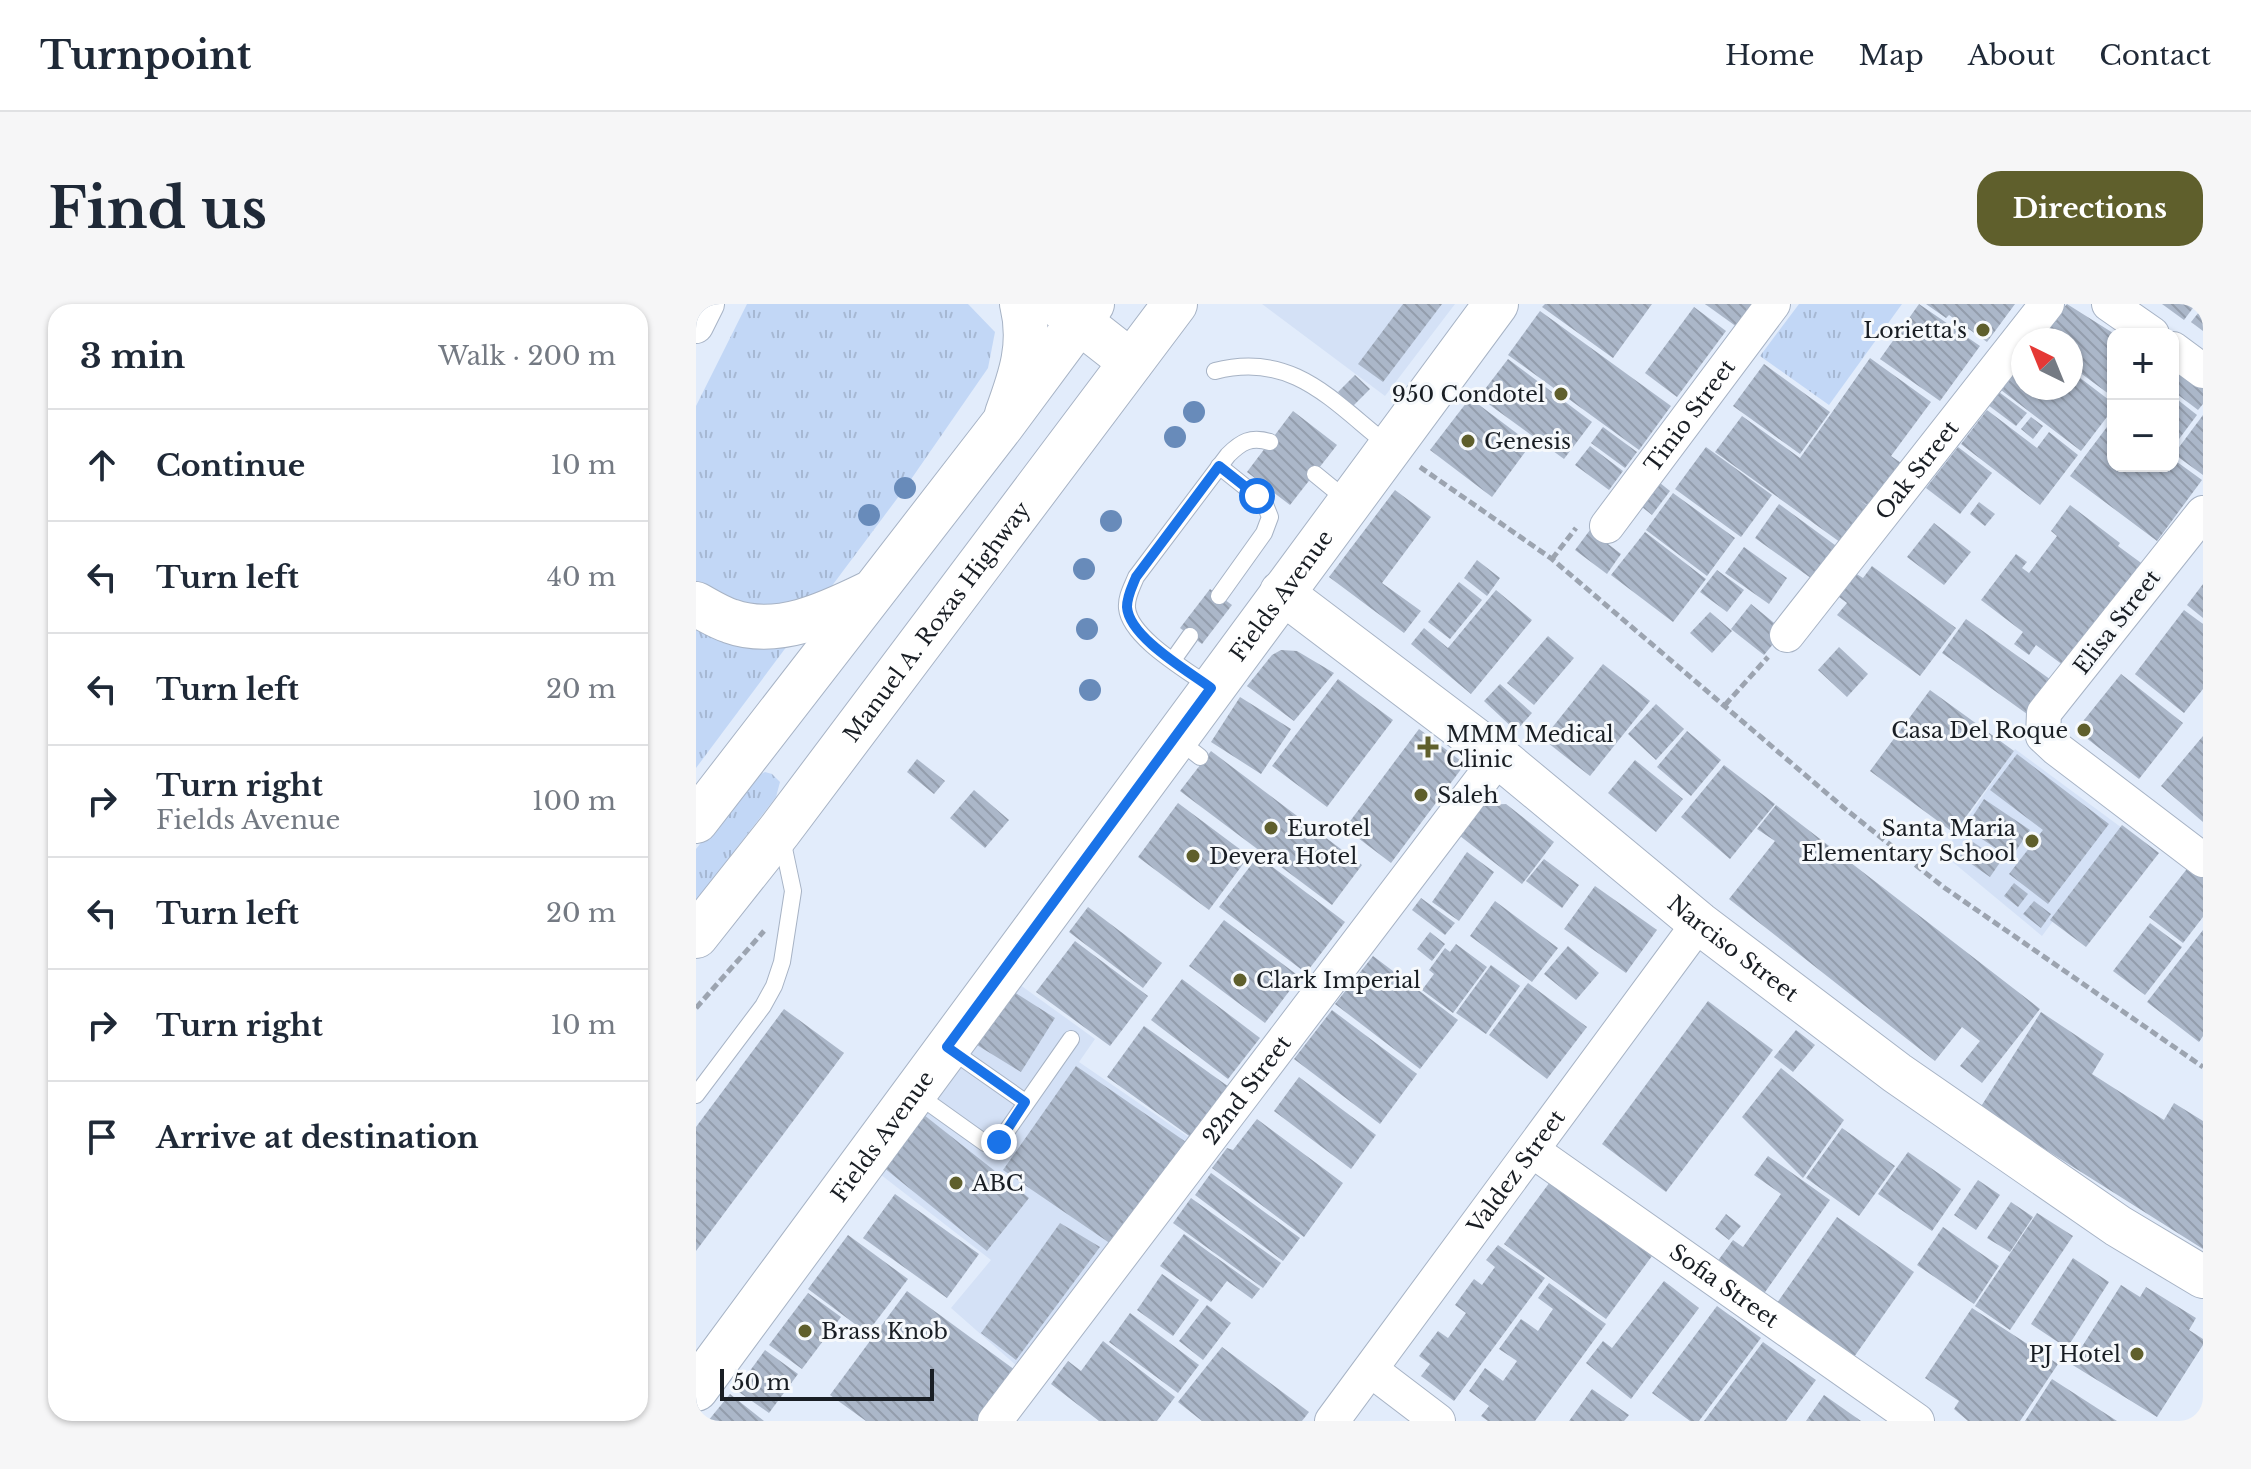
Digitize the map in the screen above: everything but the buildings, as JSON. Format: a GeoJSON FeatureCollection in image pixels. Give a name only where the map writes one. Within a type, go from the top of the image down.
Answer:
{"type":"FeatureCollection","features":[{"type":"Feature","properties":{"kind":"main road"},"geometry":{"type":"LineString","coordinates":[[1003,424],[1023,368],[1028,339],[1022,304]]}},
{"type":"Feature","properties":{"kind":"main road","name":"Manuel A. Roxas Highway"},"geometry":{"type":"LineString","coordinates":[[696,936],[780,830],[1175,304]]}},
{"type":"Feature","properties":{"kind":"main road","name":"Fields Avenue"},"geometry":{"type":"LineString","coordinates":[[696,1389],[947,1047],[1188,747],[1211,688],[1496,304]]}},
{"type":"Feature","properties":{"kind":"main road"},"geometry":{"type":"LineString","coordinates":[[696,821],[1003,424],[1076,310],[1131,362]]}},
{"type":"Feature","properties":{"kind":"main road"},"geometry":{"type":"LineString","coordinates":[[696,604],[731,622],[771,627],[826,615],[874,591]]}},
{"type":"Feature","properties":{"kind":"street"},"geometry":{"type":"LineString","coordinates":[[696,326],[707,304]]}},
{"type":"Feature","properties":{"kind":"street","name":"Tinio Street"},"geometry":{"type":"LineString","coordinates":[[1607,526],[1773,304]]}},
{"type":"Feature","properties":{"kind":"street","name":"Oak Street"},"geometry":{"type":"LineString","coordinates":[[1787,635],[2047,304]]}},
{"type":"Feature","properties":{"kind":"street"},"geometry":{"type":"LineString","coordinates":[[2109,304],[2143,328]]}},
{"type":"Feature","properties":{"kind":"street"},"geometry":{"type":"LineString","coordinates":[[2179,353],[2203,371]]}},
{"type":"Feature","properties":{"kind":"street","name":"Elisa Street"},"geometry":{"type":"LineString","coordinates":[[2203,513],[2044,713],[2043,736],[2203,860]]}},
{"type":"Feature","properties":{"kind":"street","name":"Narciso Street"},"geometry":{"type":"LineString","coordinates":[[1281,592],[1499,757],[1699,923],[1897,1073],[2118,1226],[2203,1277]]}},
{"type":"Feature","properties":{"kind":"street","name":"22nd Street"},"geometry":{"type":"LineString","coordinates":[[995,1421],[1499,757]]}},
{"type":"Feature","properties":{"kind":"street","name":"Valdez Street"},"geometry":{"type":"LineString","coordinates":[[1332,1421],[1699,923]]}},
{"type":"Feature","properties":{"kind":"street","name":"Sofia Street"},"geometry":{"type":"LineString","coordinates":[[1533,1151],[1917,1421]]}},
{"type":"Feature","properties":{"kind":"street"},"geometry":{"type":"LineString","coordinates":[[1371,1370],[1438,1421]]}},
{"type":"Feature","properties":{"kind":"lane"},"geometry":{"type":"LineString","coordinates":[[1215,371],[1251,366],[1289,372],[1389,447]]}},
{"type":"Feature","properties":{"kind":"lane"},"geometry":{"type":"LineString","coordinates":[[1211,688],[1140,634],[1127,609],[1129,593],[1136,577],[1219,466],[1244,441],[1270,442]]}},
{"type":"Feature","properties":{"kind":"lane"},"geometry":{"type":"LineString","coordinates":[[1219,466],[1264,502],[1270,517],[1264,533],[1219,596]]}},
{"type":"Feature","properties":{"kind":"lane"},"geometry":{"type":"LineString","coordinates":[[1315,474],[1349,502]]}},
{"type":"Feature","properties":{"kind":"lane"},"geometry":{"type":"LineString","coordinates":[[1173,660],[1190,636]]}},
{"type":"Feature","properties":{"kind":"lane"},"geometry":{"type":"LineString","coordinates":[[696,1095],[763,1006],[782,962],[793,891],[780,830]]}},
{"type":"Feature","properties":{"kind":"lane"},"geometry":{"type":"LineString","coordinates":[[914,1092],[992,1145],[999,1142],[1071,1039]]}},
{"type":"Feature","properties":{"kind":"lane"},"geometry":{"type":"LineString","coordinates":[[947,1047],[1025,1102]]}},
{"type":"Feature","properties":{"kind":"path"},"geometry":{"type":"LineString","coordinates":[[1389,447],[1552,559],[1844,808],[1942,886],[2203,1067]]}},
{"type":"Feature","properties":{"kind":"path"},"geometry":{"type":"LineString","coordinates":[[1725,705],[1787,635]]}},
{"type":"Feature","properties":{"kind":"path"},"geometry":{"type":"LineString","coordinates":[[696,1008],[755,943],[793,891]]}},
{"type":"Feature","properties":{"kind":"shaded area"},"geometry":{"type":"Polygon","coordinates":[[[1262,304],[1455,304],[1385,396],[1262,304]]]}},
{"type":"Feature","properties":{"kind":"shaded area","name":"Santa Maria Elementary School"},"geometry":{"type":"Polygon","coordinates":[[[2015,749],[2122,828],[2042,936],[1943,854],[2015,749]]]}},
{"type":"Feature","properties":{"kind":"shaded area","name":"ABC"},"geometry":{"type":"Polygon","coordinates":[[[1012,979],[1095,1039],[1079,1062],[1197,1143],[1019,1368],[951,1308],[991,1260],[876,1171],[1012,979]]]}},
{"type":"Feature","properties":{"kind":"green space"},"geometry":{"type":"Polygon","coordinates":[[[747,304],[968,304],[995,332],[988,368],[905,488],[696,768],[696,406],[747,304]]]}},
{"type":"Feature","properties":{"kind":"green space"},"geometry":{"type":"Polygon","coordinates":[[[1799,304],[1902,304],[1829,405],[1760,356],[1799,304]]]}},
{"type":"Feature","properties":{"kind":"green space"},"geometry":{"type":"Polygon","coordinates":[[[765,772],[780,782],[776,797],[696,901],[696,849],[751,779],[765,772]]]}},
{"type":"Feature","properties":{"kind":"place","name":"Lorietta's"},"geometry":{"type":"Point","coordinates":[1983,330]}},
{"type":"Feature","properties":{"kind":"place","name":"950 Condotel"},"geometry":{"type":"Point","coordinates":[1561,394]}},
{"type":"Feature","properties":{"kind":"place","name":"Genesis"},"geometry":{"type":"Point","coordinates":[1468,441]}},
{"type":"Feature","properties":{"kind":"place","name":"Casa Del Roque"},"geometry":{"type":"Point","coordinates":[2084,730]}},
{"type":"Feature","properties":{"kind":"place","name":"MMM Medical Clinic"},"geometry":{"type":"Point","coordinates":[1428,747]}},
{"type":"Feature","properties":{"kind":"place","name":"Saleh"},"geometry":{"type":"Point","coordinates":[1421,795]}},
{"type":"Feature","properties":{"kind":"place","name":"Eurotel"},"geometry":{"type":"Point","coordinates":[1271,828]}},
{"type":"Feature","properties":{"kind":"place","name":"Santa Maria Elementary School"},"geometry":{"type":"Point","coordinates":[2032,841]}},
{"type":"Feature","properties":{"kind":"place","name":"Devera Hotel"},"geometry":{"type":"Point","coordinates":[1193,856]}},
{"type":"Feature","properties":{"kind":"place","name":"Clark Imperial"},"geometry":{"type":"Point","coordinates":[1240,980]}},
{"type":"Feature","properties":{"kind":"place","name":"ABC"},"geometry":{"type":"Point","coordinates":[956,1183]}},
{"type":"Feature","properties":{"kind":"place","name":"Brass Knob"},"geometry":{"type":"Point","coordinates":[805,1331]}},
{"type":"Feature","properties":{"kind":"place","name":"PJ Hotel"},"geometry":{"type":"Point","coordinates":[2137,1354]}},
{"type":"Feature","properties":{"kind":"route"},"geometry":{"type":"LineString","coordinates":[[999,1142],[1025,1102],[947,1047],[1211,688],[1140,634],[1127,609],[1129,593],[1136,577],[1219,466],[1257,496]]}}]}
